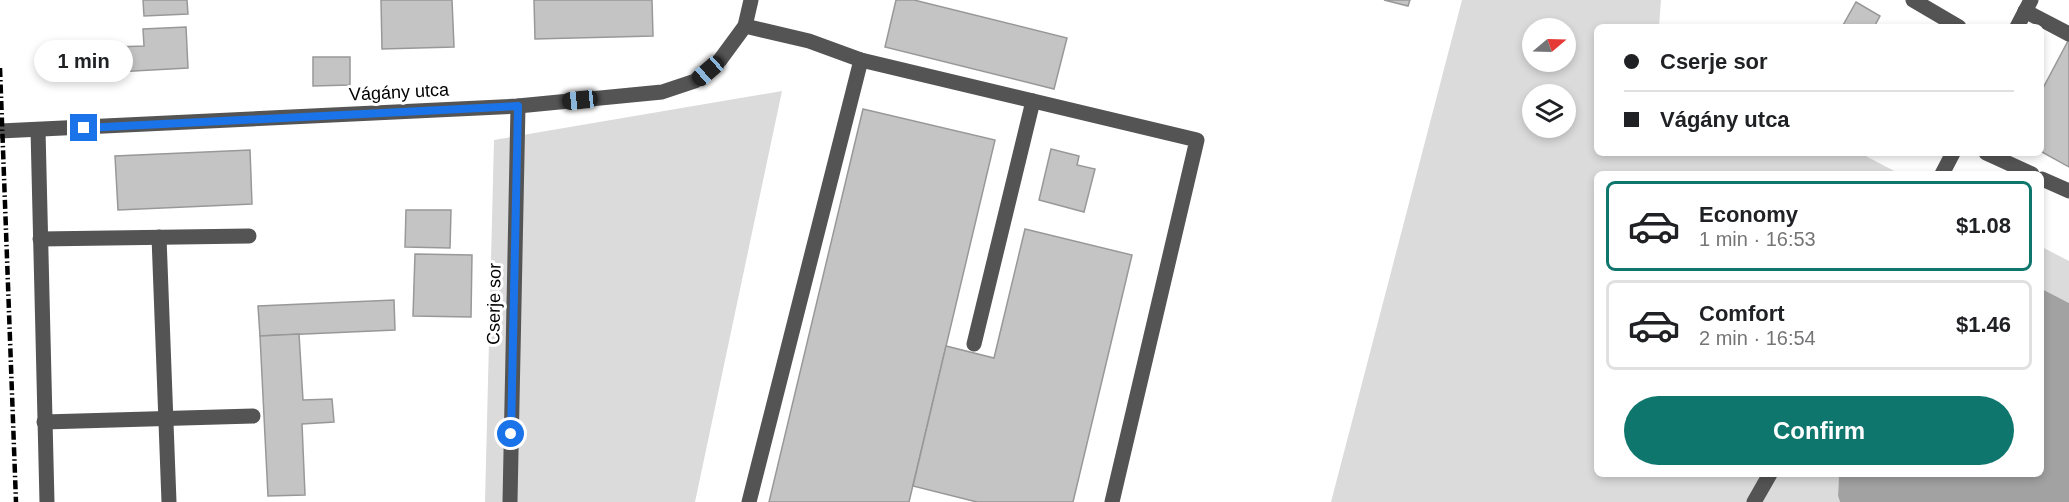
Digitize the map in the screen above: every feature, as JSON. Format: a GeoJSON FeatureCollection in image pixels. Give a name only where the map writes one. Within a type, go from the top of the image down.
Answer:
{"type":"FeatureCollection","features":[{"type":"Feature","properties":{"kind":"street","name":"Vágány utca"},"geometry":{"type":"LineString","coordinates":[[0,131],[518,106],[662,92],[695,81],[720,60],[745,26],[751,0]]}},
{"type":"Feature","properties":{"kind":"street"},"geometry":{"type":"LineString","coordinates":[[1913,0],[1954,24]]}},
{"type":"Feature","properties":{"kind":"street"},"geometry":{"type":"LineString","coordinates":[[2019,24],[2028,6],[2069,34]]}},
{"type":"Feature","properties":{"kind":"street"},"geometry":{"type":"LineString","coordinates":[[745,26],[809,41],[861,60],[1197,140],[1112,502]]}},
{"type":"Feature","properties":{"kind":"street"},"geometry":{"type":"LineString","coordinates":[[749,502],[861,60]]}},
{"type":"Feature","properties":{"kind":"street"},"geometry":{"type":"LineString","coordinates":[[974,344],[1033,101]]}},
{"type":"Feature","properties":{"kind":"street","name":"Cserje sor"},"geometry":{"type":"LineString","coordinates":[[510,502],[518,106]]}},
{"type":"Feature","properties":{"kind":"street"},"geometry":{"type":"LineString","coordinates":[[38,130],[44,422],[48,502]]}},
{"type":"Feature","properties":{"kind":"street"},"geometry":{"type":"LineString","coordinates":[[1944,171],[1951,156]]}},
{"type":"Feature","properties":{"kind":"street"},"geometry":{"type":"LineString","coordinates":[[1993,156],[2025,171]]}},
{"type":"Feature","properties":{"kind":"street"},"geometry":{"type":"LineString","coordinates":[[2044,179],[2069,191]]}},
{"type":"Feature","properties":{"kind":"street"},"geometry":{"type":"LineString","coordinates":[[40,239],[249,236]]}},
{"type":"Feature","properties":{"kind":"street"},"geometry":{"type":"LineString","coordinates":[[159,237],[169,502]]}},
{"type":"Feature","properties":{"kind":"street"},"geometry":{"type":"LineString","coordinates":[[44,422],[253,416]]}},
{"type":"Feature","properties":{"kind":"street"},"geometry":{"type":"LineString","coordinates":[[1754,502],[1768,477]]}},
{"type":"Feature","properties":{"kind":"shaded area"},"geometry":{"type":"Polygon","coordinates":[[[1462,0],[1661,0],[1659,24],[1594,24],[1594,156],[1866,156],[1894,171],[1594,171],[1594,477],[1839,477],[1840,502],[1331,502],[1462,0]]]}},
{"type":"Feature","properties":{"kind":"shaded area"},"geometry":{"type":"Polygon","coordinates":[[[782,91],[695,502],[485,502],[494,140],[782,91]]]}},
{"type":"Feature","properties":{"kind":"shaded area"},"geometry":{"type":"Polygon","coordinates":[[[2044,248],[2069,261],[2069,303],[2044,290],[2044,248]]]}},
{"type":"Feature","properties":{"kind":"shaded area"},"geometry":{"type":"Polygon","coordinates":[[[2044,290],[2069,303],[2069,502],[1840,502],[1839,477],[2044,477],[2044,290]]]}},
{"type":"Feature","properties":{"kind":"building"},"geometry":{"type":"Polygon","coordinates":[[[143,0],[187,0],[188,14],[144,16],[143,0]]]}},
{"type":"Feature","properties":{"kind":"building"},"geometry":{"type":"Polygon","coordinates":[[[381,0],[452,0],[454,47],[382,49],[381,0]]]}},
{"type":"Feature","properties":{"kind":"building"},"geometry":{"type":"Polygon","coordinates":[[[534,0],[652,0],[653,36],[535,39],[534,0]]]}},
{"type":"Feature","properties":{"kind":"building"},"geometry":{"type":"Polygon","coordinates":[[[896,0],[914,0],[1067,38],[1054,89],[885,47],[896,0]]]}},
{"type":"Feature","properties":{"kind":"building"},"geometry":{"type":"Polygon","coordinates":[[[1384,0],[1410,0],[1408,6],[1384,0]]]}},
{"type":"Feature","properties":{"kind":"building"},"geometry":{"type":"Polygon","coordinates":[[[1856,2],[1880,16],[1876,24],[1844,24],[1856,2]]]}},
{"type":"Feature","properties":{"kind":"building"},"geometry":{"type":"Polygon","coordinates":[[[186,27],[188,68],[116,72],[115,47],[144,46],[143,29],[186,27]]]}},
{"type":"Feature","properties":{"kind":"building"},"geometry":{"type":"Polygon","coordinates":[[[2069,41],[2069,167],[2044,153],[2044,86],[2069,41]]]}},
{"type":"Feature","properties":{"kind":"building"},"geometry":{"type":"Polygon","coordinates":[[[313,57],[350,57],[350,85],[313,86],[313,57]]]}},
{"type":"Feature","properties":{"kind":"building"},"geometry":{"type":"Polygon","coordinates":[[[863,109],[995,140],[909,502],[769,502],[863,109]]]}},
{"type":"Feature","properties":{"kind":"building"},"geometry":{"type":"Polygon","coordinates":[[[1051,149],[1079,156],[1077,165],[1095,169],[1084,212],[1039,200],[1051,149]]]}},
{"type":"Feature","properties":{"kind":"building"},"geometry":{"type":"Polygon","coordinates":[[[250,150],[252,204],[118,210],[115,156],[250,150]]]}},
{"type":"Feature","properties":{"kind":"building"},"geometry":{"type":"Polygon","coordinates":[[[406,210],[451,210],[450,248],[405,247],[406,210]]]}},
{"type":"Feature","properties":{"kind":"building"},"geometry":{"type":"Polygon","coordinates":[[[1025,229],[1132,255],[1073,502],[977,502],[913,486],[946,346],[994,358],[1025,229]]]}},
{"type":"Feature","properties":{"kind":"building"},"geometry":{"type":"Polygon","coordinates":[[[415,254],[472,255],[471,317],[413,316],[415,254]]]}},
{"type":"Feature","properties":{"kind":"building"},"geometry":{"type":"Polygon","coordinates":[[[394,300],[395,330],[260,336],[258,306],[394,300]]]}},
{"type":"Feature","properties":{"kind":"building"},"geometry":{"type":"Polygon","coordinates":[[[299,334],[303,400],[332,399],[334,422],[302,424],[305,495],[268,496],[260,336],[299,334]]]}},
{"type":"Feature","properties":{"kind":"railway"},"geometry":{"type":"LineString","coordinates":[[0,68],[16,502]]}},
{"type":"Feature","properties":{"kind":"route"},"geometry":{"type":"LineString","coordinates":[[84,128],[518,106],[511,434]]}}]}
